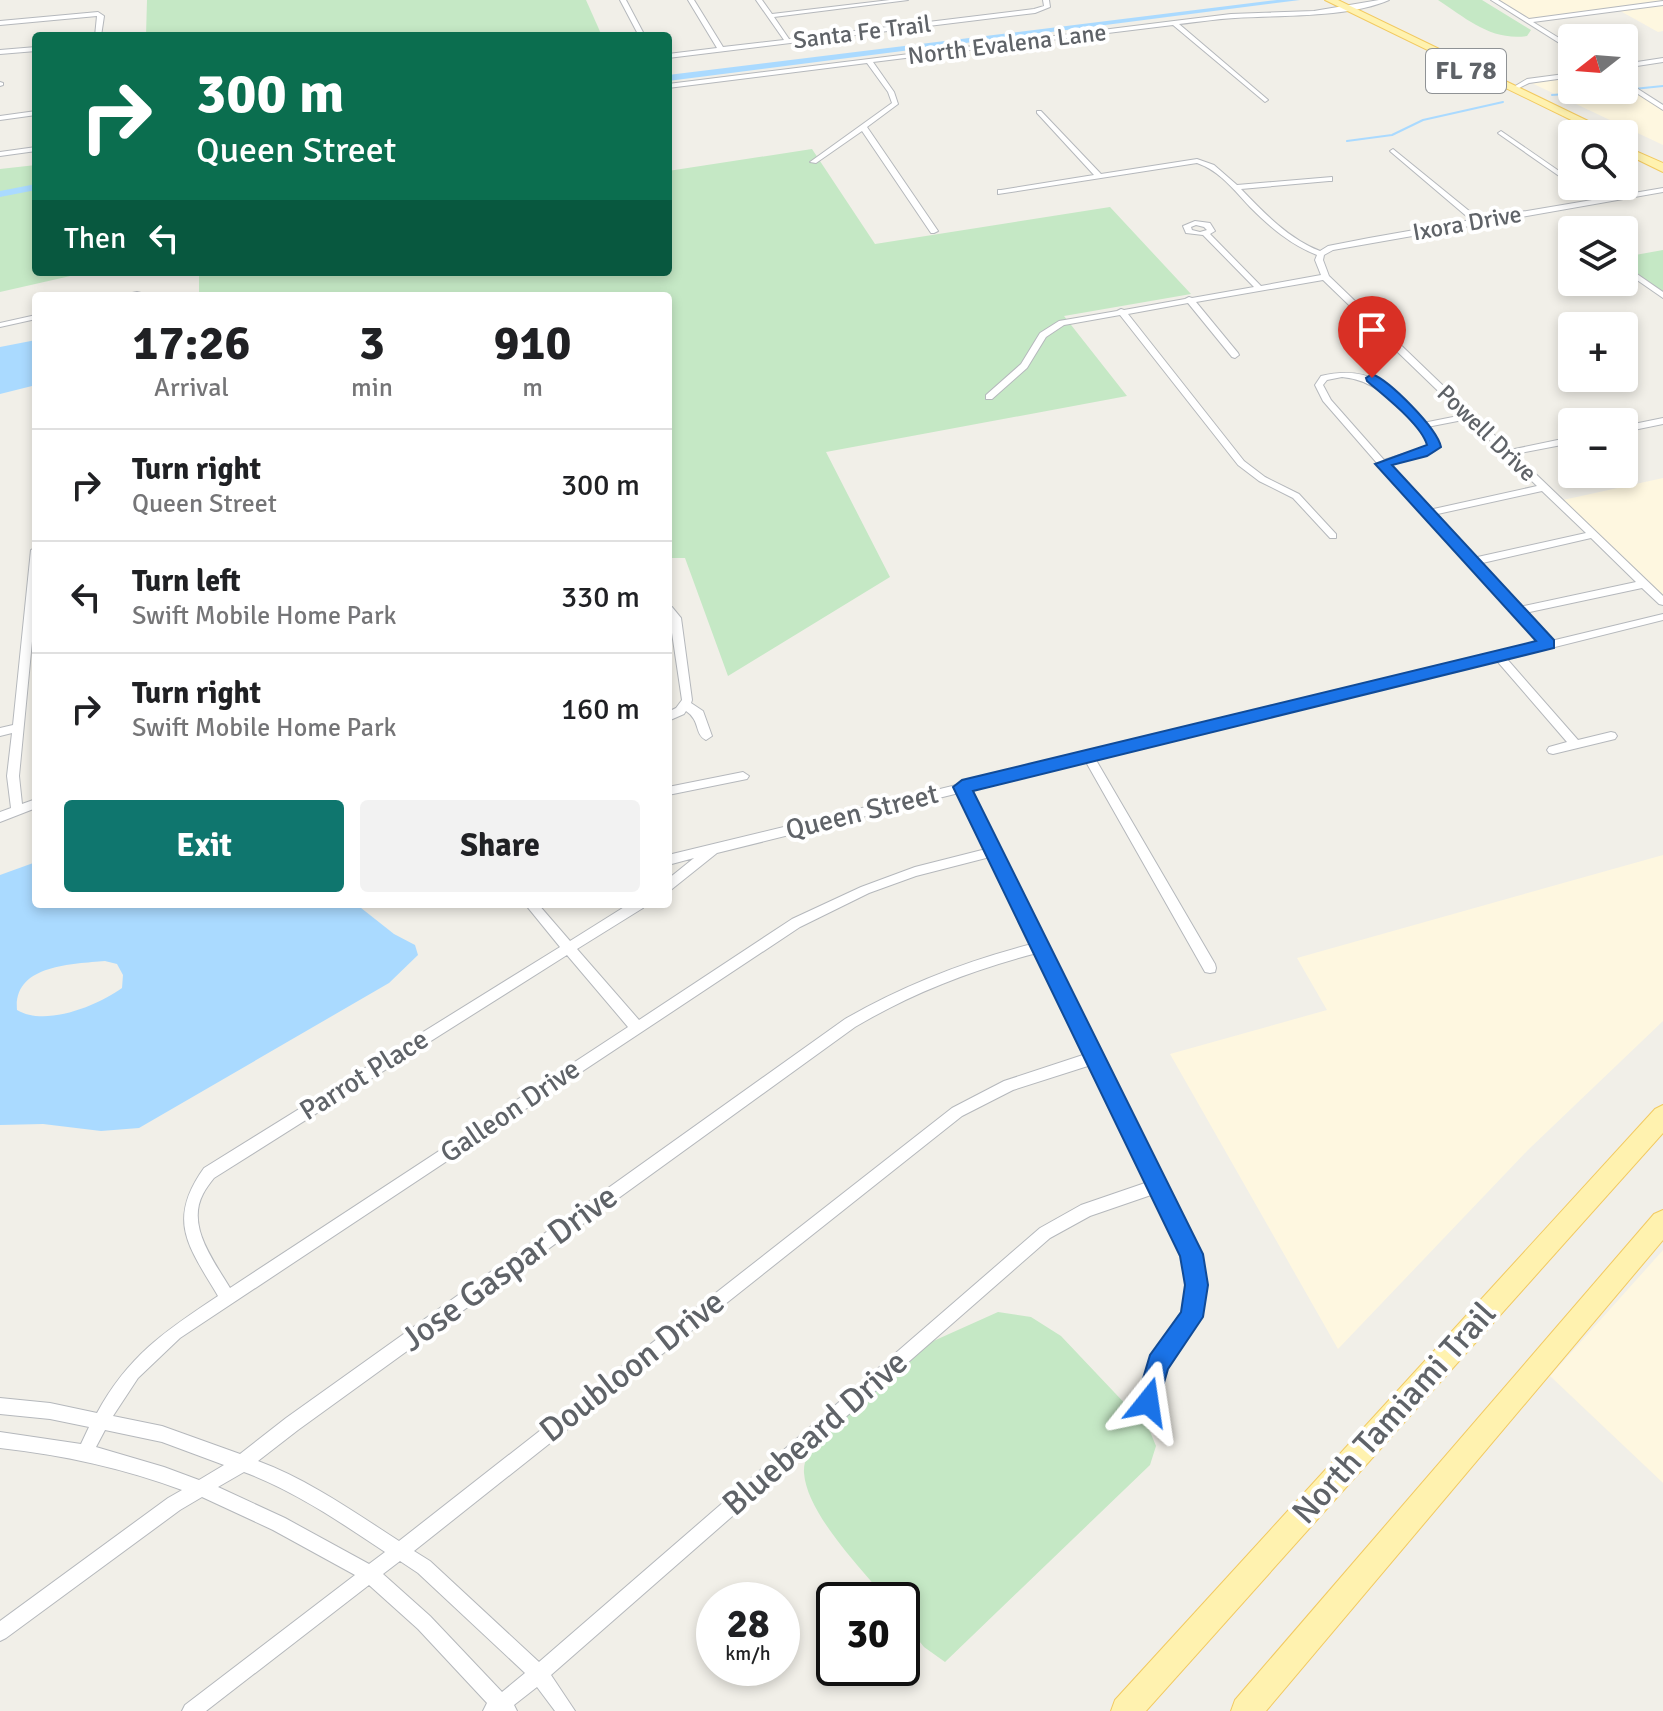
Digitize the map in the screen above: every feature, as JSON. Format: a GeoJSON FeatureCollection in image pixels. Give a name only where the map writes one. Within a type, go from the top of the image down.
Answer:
{"type":"FeatureCollection","features":[{"type":"Feature","properties":{"kind":"main road","name":"FL 78"},"geometry":{"type":"LineString","coordinates":[[1316,0],[1338,6],[1580,120]]}},
{"type":"Feature","properties":{"kind":"main road","name":"FL 78"},"geometry":{"type":"LineString","coordinates":[[1338,6],[1566,120]]}},
{"type":"Feature","properties":{"kind":"main road"},"geometry":{"type":"LineString","coordinates":[[1638,152],[1663,164]]}},
{"type":"Feature","properties":{"kind":"main road","name":"North Tamiami Trail"},"geometry":{"type":"LineString","coordinates":[[1126,1711],[1663,1116]]}},
{"type":"Feature","properties":{"kind":"main road"},"geometry":{"type":"LineString","coordinates":[[1246,1711],[1663,1222]]}},
{"type":"Feature","properties":{"kind":"street"},"geometry":{"type":"LineString","coordinates":[[623,0],[640,32]]}},
{"type":"Feature","properties":{"kind":"street"},"geometry":{"type":"LineString","coordinates":[[691,0],[721,50]]}},
{"type":"Feature","properties":{"kind":"street"},"geometry":{"type":"LineString","coordinates":[[759,0],[788,42]]}},
{"type":"Feature","properties":{"kind":"street"},"geometry":{"type":"LineString","coordinates":[[770,16],[905,0]]}},
{"type":"Feature","properties":{"kind":"street","name":"Santa Fe Trail"},"geometry":{"type":"LineString","coordinates":[[672,56],[1043,10],[1048,5],[1046,0]]}},
{"type":"Feature","properties":{"kind":"street","name":"North Evalena Lane"},"geometry":{"type":"LineString","coordinates":[[672,86],[1386,0]]}},
{"type":"Feature","properties":{"kind":"street"},"geometry":{"type":"LineString","coordinates":[[1494,0],[1558,40]]}},
{"type":"Feature","properties":{"kind":"street"},"geometry":{"type":"LineString","coordinates":[[1529,21],[1663,3]]}},
{"type":"Feature","properties":{"kind":"street"},"geometry":{"type":"LineString","coordinates":[[0,23],[98,14],[101,16],[99,32]]}},
{"type":"Feature","properties":{"kind":"street"},"geometry":{"type":"LineString","coordinates":[[1174,23],[1265,100]]}},
{"type":"Feature","properties":{"kind":"street"},"geometry":{"type":"LineString","coordinates":[[0,52],[32,49]]}},
{"type":"Feature","properties":{"kind":"street"},"geometry":{"type":"LineString","coordinates":[[1638,64],[1663,60]]}},
{"type":"Feature","properties":{"kind":"street"},"geometry":{"type":"LineString","coordinates":[[814,162],[895,104],[891,92],[869,62]]}},
{"type":"Feature","properties":{"kind":"street"},"geometry":{"type":"LineString","coordinates":[[1515,88],[1527,81],[1558,77]]}},
{"type":"Feature","properties":{"kind":"street"},"geometry":{"type":"LineString","coordinates":[[1638,91],[1663,108]]}},
{"type":"Feature","properties":{"kind":"street"},"geometry":{"type":"LineString","coordinates":[[1039,112],[1099,176]]}},
{"type":"Feature","properties":{"kind":"street"},"geometry":{"type":"LineString","coordinates":[[0,118],[32,114]]}},
{"type":"Feature","properties":{"kind":"street"},"geometry":{"type":"LineString","coordinates":[[863,127],[934,231]]}},
{"type":"Feature","properties":{"kind":"street"},"geometry":{"type":"LineString","coordinates":[[1501,133],[1558,174]]}},
{"type":"Feature","properties":{"kind":"street"},"geometry":{"type":"LineString","coordinates":[[0,154],[32,150]]}},
{"type":"Feature","properties":{"kind":"street"},"geometry":{"type":"LineString","coordinates":[[1393,151],[1478,222]]}},
{"type":"Feature","properties":{"kind":"street"},"geometry":{"type":"LineString","coordinates":[[989,397],[1024,366],[1051,327],[1121,311],[1325,277],[1319,260],[1321,254],[1304,247],[1276,225],[1214,167],[1197,161],[1001,192]]}},
{"type":"Feature","properties":{"kind":"street"},"geometry":{"type":"LineString","coordinates":[[1236,187],[1329,179]]}},
{"type":"Feature","properties":{"kind":"street","name":"Ixora Drive"},"geometry":{"type":"LineString","coordinates":[[1321,254],[1342,245],[1663,190]]}},
{"type":"Feature","properties":{"kind":"street"},"geometry":{"type":"LineString","coordinates":[[1206,234],[1258,287]]}},
{"type":"Feature","properties":{"kind":"street","name":"Powell Drive"},"geometry":{"type":"LineString","coordinates":[[1325,277],[1663,602]]}},
{"type":"Feature","properties":{"kind":"street"},"geometry":{"type":"LineString","coordinates":[[1638,277],[1663,296]]}},
{"type":"Feature","properties":{"kind":"street"},"geometry":{"type":"LineString","coordinates":[[1189,299],[1235,355]]}},
{"type":"Feature","properties":{"kind":"street"},"geometry":{"type":"LineString","coordinates":[[1121,311],[1241,463],[1262,479],[1296,496],[1333,536]]}},
{"type":"Feature","properties":{"kind":"street"},"geometry":{"type":"LineString","coordinates":[[0,325],[32,318]]}},
{"type":"Feature","properties":{"kind":"street"},"geometry":{"type":"LineString","coordinates":[[1382,464],[1422,453],[1434,447],[1432,439],[1372,378],[1339,375],[1320,381],[1327,401],[1382,464],[1426,514],[1548,644]]}},
{"type":"Feature","properties":{"kind":"street"},"geometry":{"type":"LineString","coordinates":[[1421,426],[1470,416]]}},
{"type":"Feature","properties":{"kind":"street"},"geometry":{"type":"LineString","coordinates":[[1638,426],[1663,421]]}},
{"type":"Feature","properties":{"kind":"street"},"geometry":{"type":"LineString","coordinates":[[1508,453],[1558,443]]}},
{"type":"Feature","properties":{"kind":"street"},"geometry":{"type":"LineString","coordinates":[[1426,514],[1543,488]]}},
{"type":"Feature","properties":{"kind":"street"},"geometry":{"type":"LineString","coordinates":[[1471,562],[1592,535]]}},
{"type":"Feature","properties":{"kind":"street"},"geometry":{"type":"LineString","coordinates":[[1516,611],[1644,584]]}},
{"type":"Feature","properties":{"kind":"street"},"geometry":{"type":"LineString","coordinates":[[17,810],[13,788],[32,590]]}},
{"type":"Feature","properties":{"kind":"street"},"geometry":{"type":"LineString","coordinates":[[672,614],[676,618],[687,700],[680,711],[672,715]]}},
{"type":"Feature","properties":{"kind":"street","name":"Queen Street"},"geometry":{"type":"LineString","coordinates":[[672,856],[714,848],[1663,617]]}},
{"type":"Feature","properties":{"kind":"street"},"geometry":{"type":"LineString","coordinates":[[1498,656],[1576,745]]}},
{"type":"Feature","properties":{"kind":"street"},"geometry":{"type":"LineString","coordinates":[[684,704],[699,714],[706,736]]}},
{"type":"Feature","properties":{"kind":"street"},"geometry":{"type":"LineString","coordinates":[[0,732],[18,728]]}},
{"type":"Feature","properties":{"kind":"street"},"geometry":{"type":"LineString","coordinates":[[1553,750],[1611,736]]}},
{"type":"Feature","properties":{"kind":"street"},"geometry":{"type":"LineString","coordinates":[[1088,756],[1210,968]]}},
{"type":"Feature","properties":{"kind":"street"},"geometry":{"type":"LineString","coordinates":[[672,790],[743,776]]}},
{"type":"Feature","properties":{"kind":"street"},"geometry":{"type":"LineString","coordinates":[[962,787],[1191,1254],[1197,1285],[1192,1317],[1158,1363],[1148,1402]]}},
{"type":"Feature","properties":{"kind":"street"},"geometry":{"type":"LineString","coordinates":[[0,817],[32,804]]}},
{"type":"Feature","properties":{"kind":"street"},"geometry":{"type":"LineString","coordinates":[[672,883],[714,848]]}},
{"type":"Feature","properties":{"kind":"street","name":"Galleon Drive"},"geometry":{"type":"LineString","coordinates":[[85,1452],[126,1377],[150,1353],[227,1297],[636,1026],[757,947],[827,907],[915,872],[993,852]]}},
{"type":"Feature","properties":{"kind":"street"},"geometry":{"type":"LineString","coordinates":[[535,908],[636,1026]]}},
{"type":"Feature","properties":{"kind":"street","name":"Parrot Place"},"geometry":{"type":"LineString","coordinates":[[227,1297],[189,1224],[188,1207],[196,1188],[209,1173],[632,908]]}},
{"type":"Feature","properties":{"kind":"street","name":"Jose Gaspar Drive"},"geometry":{"type":"LineString","coordinates":[[0,1632],[200,1487],[240,1465],[850,1023],[883,1003],[947,973],[1040,947]]}},
{"type":"Feature","properties":{"kind":"street","name":"Doubloon Drive"},"geometry":{"type":"LineString","coordinates":[[191,1711],[400,1551],[957,1112],[1009,1085],[1094,1058]]}},
{"type":"Feature","properties":{"kind":"street","name":"Bluebeard Drive"},"geometry":{"type":"LineString","coordinates":[[500,1709],[1045,1233],[1086,1210],[1157,1186]]}},
{"type":"Feature","properties":{"kind":"street"},"geometry":{"type":"LineString","coordinates":[[0,1406],[50,1411],[187,1442],[240,1465],[274,1475],[324,1502],[424,1567],[539,1674],[566,1711]]}},
{"type":"Feature","properties":{"kind":"street"},"geometry":{"type":"LineString","coordinates":[[0,1440],[85,1452],[200,1487],[277,1521],[368,1574],[448,1646],[500,1709]]}},
{"type":"Feature","properties":{"kind":"shaded area"},"geometry":{"type":"Polygon","coordinates":[[[1494,0],[1663,0],[1663,31],[1658,32],[1615,8],[1527,20],[1494,0]]]}},
{"type":"Feature","properties":{"kind":"shaded area"},"geometry":{"type":"Polygon","coordinates":[[[1558,74],[1558,96],[1523,79],[1558,74]]]}},
{"type":"Feature","properties":{"kind":"shaded area"},"geometry":{"type":"Polygon","coordinates":[[[1638,92],[1663,108],[1663,145],[1638,133],[1638,120],[1610,120],[1576,104],[1638,104],[1638,92]]]}},
{"type":"Feature","properties":{"kind":"shaded area"},"geometry":{"type":"Polygon","coordinates":[[[1663,478],[1663,596],[1563,500],[1618,488],[1638,488],[1638,484],[1663,478]]]}},
{"type":"Feature","properties":{"kind":"shaded area"},"geometry":{"type":"Polygon","coordinates":[[[1663,855],[1663,1021],[1528,1150],[1338,1349],[1170,1054],[1327,1010],[1297,958],[1663,855]]]}},
{"type":"Feature","properties":{"kind":"shaded area"},"geometry":{"type":"Polygon","coordinates":[[[1663,1250],[1663,1483],[1550,1376],[1663,1250]]]}},
{"type":"Feature","properties":{"kind":"green space"},"geometry":{"type":"Polygon","coordinates":[[[147,0],[586,0],[600,32],[146,32],[147,0]]]}},
{"type":"Feature","properties":{"kind":"green space"},"geometry":{"type":"Polygon","coordinates":[[[1438,0],[1482,0],[1531,30],[1527,36],[1514,37],[1491,32],[1438,0]]]}},
{"type":"Feature","properties":{"kind":"green space"},"geometry":{"type":"Polygon","coordinates":[[[812,149],[875,244],[1110,207],[1191,294],[1064,316],[1127,396],[826,452],[890,577],[728,676],[685,558],[672,558],[672,292],[199,292],[199,276],[672,276],[672,170],[812,149]]]}},
{"type":"Feature","properties":{"kind":"green space"},"geometry":{"type":"Polygon","coordinates":[[[32,165],[32,276],[70,276],[0,292],[0,169],[32,165]]]}},
{"type":"Feature","properties":{"kind":"green space"},"geometry":{"type":"Polygon","coordinates":[[[1663,250],[1663,294],[1638,275],[1638,254],[1663,250]]]}},
{"type":"Feature","properties":{"kind":"green space"},"geometry":{"type":"Polygon","coordinates":[[[998,1312],[1031,1317],[1061,1336],[1149,1429],[1156,1446],[1150,1465],[945,1662],[920,1642],[920,1582],[872,1582],[825,1523],[807,1489],[804,1473],[808,1454],[817,1438],[920,1347],[998,1312]]]}},
{"type":"Feature","properties":{"kind":"water"},"geometry":{"type":"Polygon","coordinates":[[[32,341],[32,386],[0,394],[0,347],[32,341]]]}},
{"type":"Feature","properties":{"kind":"water"},"geometry":{"type":"Polygon","coordinates":[[[32,863],[32,908],[361,908],[394,934],[415,945],[418,955],[389,983],[139,1128],[101,1131],[43,1124],[0,1125],[0,875],[32,863]],[[105,961],[47,970],[24,984],[18,995],[17,1010],[42,1016],[71,1012],[122,988],[123,975],[117,964],[105,961]]]}},
{"type":"Feature","properties":{"kind":"waterway"},"geometry":{"type":"LineString","coordinates":[[672,78],[1296,0]]}},
{"type":"Feature","properties":{"kind":"waterway"},"geometry":{"type":"LineString","coordinates":[[1638,89],[1663,86]]}},
{"type":"Feature","properties":{"kind":"waterway"},"geometry":{"type":"LineString","coordinates":[[1552,95],[1558,95]]}},
{"type":"Feature","properties":{"kind":"waterway"},"geometry":{"type":"LineString","coordinates":[[1347,141],[1392,135],[1423,120],[1503,102]]}},
{"type":"Feature","properties":{"kind":"waterway"},"geometry":{"type":"LineString","coordinates":[[0,194],[32,188]]}},
{"type":"Feature","properties":{"kind":"route"},"geometry":{"type":"LineString","coordinates":[[1148,1402],[1158,1363],[1192,1317],[1197,1285],[1191,1254],[962,787],[1548,644],[1382,464],[1434,447],[1432,439],[1408,412],[1372,378]]}}]}
